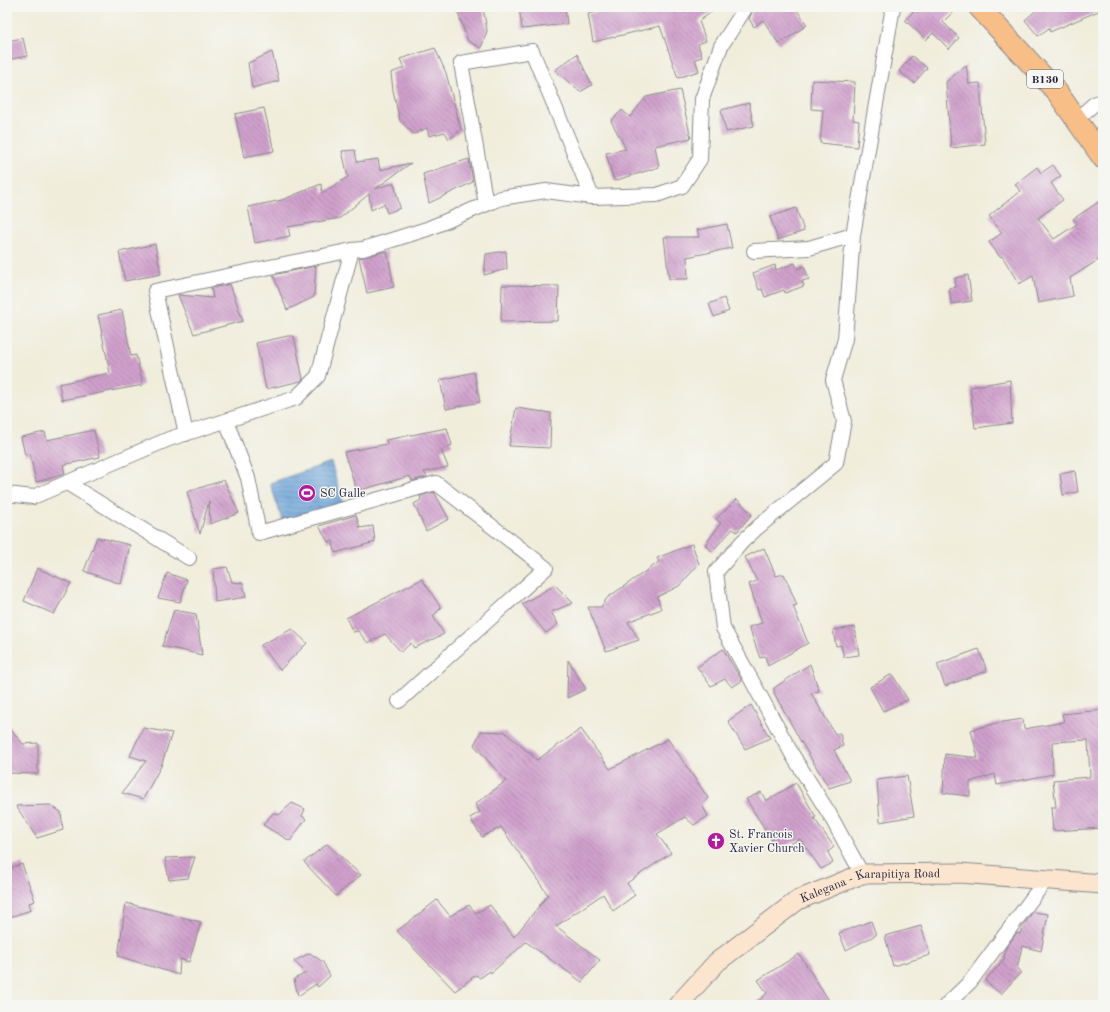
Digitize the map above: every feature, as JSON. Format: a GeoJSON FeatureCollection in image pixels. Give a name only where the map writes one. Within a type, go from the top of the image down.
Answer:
{"type":"FeatureCollection","features":[{"type":"Feature","properties":{"kind":"main road","name":"B130"},"geometry":{"type":"LineString","coordinates":[[979,7],[1057,92],[1103,158]]}},
{"type":"Feature","properties":{"kind":"main road","name":"Kalegana - Karapitiya Road"},"geometry":{"type":"LineString","coordinates":[[678,1005],[717,962],[798,900],[862,874],[960,873],[1045,881],[1103,884]]}},
{"type":"Feature","properties":{"kind":"street"},"geometry":{"type":"LineString","coordinates":[[186,434],[155,291],[363,249],[427,229],[500,198],[546,191],[592,197],[657,195],[682,186],[700,159],[702,99],[721,46],[746,7]]}},
{"type":"Feature","properties":{"kind":"street"},"geometry":{"type":"LineString","coordinates":[[862,874],[830,815],[793,756],[724,628],[716,572],[742,542],[758,527],[836,463],[844,421],[833,380],[845,339],[853,235],[893,7]]}},
{"type":"Feature","properties":{"kind":"street"},"geometry":{"type":"LineString","coordinates":[[486,204],[461,63],[532,51],[592,197]]}},
{"type":"Feature","properties":{"kind":"street"},"geometry":{"type":"LineString","coordinates":[[1077,119],[1094,104],[1103,100]]}},
{"type":"Feature","properties":{"kind":"street"},"geometry":{"type":"LineString","coordinates":[[754,251],[809,248],[853,235]]}},
{"type":"Feature","properties":{"kind":"street"},"geometry":{"type":"LineString","coordinates":[[7,494],[33,497],[169,439],[296,398],[318,376],[352,250]]}},
{"type":"Feature","properties":{"kind":"street"},"geometry":{"type":"LineString","coordinates":[[226,421],[248,478],[259,533],[436,483],[546,568],[400,702]]}},
{"type":"Feature","properties":{"kind":"street"},"geometry":{"type":"LineString","coordinates":[[67,483],[189,558]]}},
{"type":"Feature","properties":{"kind":"street"},"geometry":{"type":"LineString","coordinates":[[946,1005],[970,982],[1045,881]]}},
{"type":"Feature","properties":{"kind":"water","name":"SC Galle"},"geometry":{"type":"Polygon","coordinates":[[[331,462],[343,503],[283,522],[270,483],[331,462]]]}},
{"type":"Feature","properties":{"kind":"building"},"geometry":{"type":"Polygon","coordinates":[[[465,7],[483,7],[487,31],[481,48],[468,41],[457,10],[465,7]]]}},
{"type":"Feature","properties":{"kind":"building"},"geometry":{"type":"Polygon","coordinates":[[[519,7],[565,7],[567,24],[522,29],[519,7]]]}},
{"type":"Feature","properties":{"kind":"building"},"geometry":{"type":"Polygon","coordinates":[[[618,7],[719,7],[699,21],[706,41],[698,44],[702,57],[695,59],[699,71],[678,78],[660,26],[593,42],[588,14],[618,7]]]}},
{"type":"Feature","properties":{"kind":"building"},"geometry":{"type":"Polygon","coordinates":[[[754,7],[795,7],[807,25],[779,44],[763,20],[754,27],[749,19],[754,7]]]}},
{"type":"Feature","properties":{"kind":"building"},"geometry":{"type":"Polygon","coordinates":[[[918,7],[958,7],[943,22],[959,38],[949,49],[933,33],[926,40],[905,20],[918,7]]]}},
{"type":"Feature","properties":{"kind":"building"},"geometry":{"type":"Polygon","coordinates":[[[1040,7],[1103,7],[1103,9],[1050,32],[1049,28],[1038,36],[1025,20],[1040,7]]]}},
{"type":"Feature","properties":{"kind":"building"},"geometry":{"type":"Polygon","coordinates":[[[23,38],[27,56],[7,60],[7,41],[23,38]]]}},
{"type":"Feature","properties":{"kind":"building"},"geometry":{"type":"Polygon","coordinates":[[[435,48],[446,73],[461,130],[449,139],[445,132],[429,136],[427,128],[414,134],[400,121],[393,90],[391,73],[404,68],[400,59],[435,48]]]}},
{"type":"Feature","properties":{"kind":"building"},"geometry":{"type":"Polygon","coordinates":[[[272,52],[279,81],[252,88],[248,63],[272,52]]]}},
{"type":"Feature","properties":{"kind":"building"},"geometry":{"type":"Polygon","coordinates":[[[577,54],[592,85],[580,92],[555,70],[577,54]]]}},
{"type":"Feature","properties":{"kind":"building"},"geometry":{"type":"Polygon","coordinates":[[[912,56],[927,68],[914,83],[899,71],[912,56]]]}},
{"type":"Feature","properties":{"kind":"building"},"geometry":{"type":"Polygon","coordinates":[[[966,65],[969,84],[980,83],[985,144],[951,148],[946,82],[966,65]]]}},
{"type":"Feature","properties":{"kind":"building"},"geometry":{"type":"Polygon","coordinates":[[[812,80],[855,82],[853,120],[859,121],[857,147],[820,143],[823,110],[811,109],[812,80]]]}},
{"type":"Feature","properties":{"kind":"building"},"geometry":{"type":"Polygon","coordinates":[[[680,90],[691,138],[655,146],[659,167],[614,181],[606,153],[626,149],[611,121],[622,110],[630,117],[646,97],[680,90]]]}},
{"type":"Feature","properties":{"kind":"building"},"geometry":{"type":"Polygon","coordinates":[[[749,103],[754,126],[726,132],[721,110],[749,103]]]}},
{"type":"Feature","properties":{"kind":"building"},"geometry":{"type":"Polygon","coordinates":[[[264,108],[274,151],[244,157],[235,114],[264,108]]]}},
{"type":"Feature","properties":{"kind":"building"},"geometry":{"type":"Polygon","coordinates":[[[355,150],[357,162],[378,159],[380,170],[411,163],[375,189],[394,183],[400,208],[387,213],[384,204],[371,210],[369,194],[340,218],[288,227],[290,236],[255,243],[248,207],[282,200],[321,184],[322,193],[348,177],[342,151],[355,150]]]}},
{"type":"Feature","properties":{"kind":"building"},"geometry":{"type":"Polygon","coordinates":[[[469,159],[473,182],[429,203],[423,174],[469,159]]]}},
{"type":"Feature","properties":{"kind":"building"},"geometry":{"type":"Polygon","coordinates":[[[1053,165],[1061,176],[1051,183],[1063,200],[1038,218],[1054,239],[1077,224],[1073,219],[1103,199],[1103,257],[1070,278],[1073,296],[1038,303],[1033,276],[1019,284],[1002,256],[1000,257],[989,242],[1002,233],[989,216],[1020,191],[1015,184],[1037,167],[1041,173],[1053,165]]]}},
{"type":"Feature","properties":{"kind":"building"},"geometry":{"type":"Polygon","coordinates":[[[796,208],[804,231],[778,240],[770,217],[796,208]]]}},
{"type":"Feature","properties":{"kind":"building"},"geometry":{"type":"Polygon","coordinates":[[[727,224],[732,248],[687,257],[688,279],[669,279],[664,237],[699,237],[697,230],[727,224]]]}},
{"type":"Feature","properties":{"kind":"building"},"geometry":{"type":"Polygon","coordinates":[[[155,244],[161,274],[125,281],[119,252],[155,244]]]}},
{"type":"Feature","properties":{"kind":"building"},"geometry":{"type":"Polygon","coordinates":[[[387,251],[394,287],[367,293],[359,258],[387,251]]]}},
{"type":"Feature","properties":{"kind":"building"},"geometry":{"type":"Polygon","coordinates":[[[506,251],[507,269],[484,275],[486,254],[506,251]]]}},
{"type":"Feature","properties":{"kind":"building"},"geometry":{"type":"Polygon","coordinates":[[[795,263],[797,269],[804,266],[809,279],[802,281],[804,286],[785,293],[784,290],[765,297],[762,289],[759,290],[753,273],[775,265],[776,270],[795,263]]]}},
{"type":"Feature","properties":{"kind":"building"},"geometry":{"type":"Polygon","coordinates":[[[316,266],[314,297],[287,310],[273,275],[316,266]]]}},
{"type":"Feature","properties":{"kind":"building"},"geometry":{"type":"Polygon","coordinates":[[[968,275],[972,301],[951,304],[949,288],[956,287],[955,278],[968,275]]]}},
{"type":"Feature","properties":{"kind":"building"},"geometry":{"type":"Polygon","coordinates":[[[230,284],[243,321],[194,334],[178,295],[213,298],[211,288],[230,284]]]}},
{"type":"Feature","properties":{"kind":"building"},"geometry":{"type":"Polygon","coordinates":[[[502,285],[559,286],[558,321],[501,322],[502,285]]]}},
{"type":"Feature","properties":{"kind":"building"},"geometry":{"type":"Polygon","coordinates":[[[724,298],[729,311],[714,317],[709,304],[724,298]]]}},
{"type":"Feature","properties":{"kind":"building"},"geometry":{"type":"Polygon","coordinates":[[[122,310],[131,356],[136,355],[143,385],[62,400],[59,384],[110,373],[98,315],[122,310]]]}},
{"type":"Feature","properties":{"kind":"building"},"geometry":{"type":"Polygon","coordinates":[[[294,336],[303,379],[301,381],[266,389],[256,343],[294,336]]]}},
{"type":"Feature","properties":{"kind":"building"},"geometry":{"type":"Polygon","coordinates":[[[474,372],[480,402],[446,409],[440,380],[474,372]]]}},
{"type":"Feature","properties":{"kind":"building"},"geometry":{"type":"Polygon","coordinates":[[[1010,380],[1012,423],[975,428],[970,387],[1010,380]]]}},
{"type":"Feature","properties":{"kind":"building"},"geometry":{"type":"Polygon","coordinates":[[[516,408],[551,413],[550,448],[509,446],[516,408]]]}},
{"type":"Feature","properties":{"kind":"building"},"geometry":{"type":"Polygon","coordinates":[[[447,428],[452,445],[441,450],[448,467],[424,472],[427,477],[412,481],[410,476],[357,491],[344,452],[387,444],[386,440],[447,428]]]}},
{"type":"Feature","properties":{"kind":"building"},"geometry":{"type":"Polygon","coordinates":[[[94,430],[100,457],[63,465],[65,474],[36,482],[30,454],[25,455],[21,437],[45,432],[47,440],[94,430]]]}},
{"type":"Feature","properties":{"kind":"building"},"geometry":{"type":"Polygon","coordinates":[[[1075,471],[1078,492],[1063,495],[1060,474],[1075,471]]]}},
{"type":"Feature","properties":{"kind":"building"},"geometry":{"type":"Polygon","coordinates":[[[224,480],[239,513],[210,524],[209,501],[200,534],[187,492],[224,480]]]}},
{"type":"Feature","properties":{"kind":"building"},"geometry":{"type":"Polygon","coordinates":[[[434,492],[449,519],[426,531],[414,504],[421,500],[420,496],[434,492]]]}},
{"type":"Feature","properties":{"kind":"building"},"geometry":{"type":"Polygon","coordinates":[[[737,499],[752,514],[737,532],[733,529],[712,551],[705,545],[721,523],[716,519],[737,499]]]}},
{"type":"Feature","properties":{"kind":"building"},"geometry":{"type":"Polygon","coordinates":[[[356,515],[360,528],[373,526],[375,542],[335,553],[333,541],[328,542],[319,526],[356,515]]]}},
{"type":"Feature","properties":{"kind":"building"},"geometry":{"type":"Polygon","coordinates":[[[97,537],[130,545],[121,584],[84,571],[97,537]]]}},
{"type":"Feature","properties":{"kind":"building"},"geometry":{"type":"Polygon","coordinates":[[[692,544],[699,564],[679,586],[657,597],[661,609],[628,622],[639,640],[606,651],[588,607],[601,607],[607,598],[659,562],[657,558],[692,544]]]}},
{"type":"Feature","properties":{"kind":"building"},"geometry":{"type":"Polygon","coordinates":[[[764,548],[776,576],[784,574],[797,605],[793,606],[808,643],[768,666],[765,656],[760,658],[749,627],[762,623],[749,584],[757,581],[745,557],[764,548]]]}},
{"type":"Feature","properties":{"kind":"building"},"geometry":{"type":"Polygon","coordinates":[[[227,567],[232,582],[243,583],[246,597],[215,602],[213,569],[227,567]]]}},
{"type":"Feature","properties":{"kind":"building"},"geometry":{"type":"Polygon","coordinates":[[[37,568],[71,583],[54,614],[24,601],[37,568]]]}},
{"type":"Feature","properties":{"kind":"building"},"geometry":{"type":"Polygon","coordinates":[[[167,573],[187,580],[180,602],[158,598],[167,573]]]}},
{"type":"Feature","properties":{"kind":"building"},"geometry":{"type":"Polygon","coordinates":[[[422,579],[441,608],[433,616],[444,634],[414,648],[411,643],[401,652],[385,634],[368,643],[358,631],[353,632],[346,618],[422,579]]]}},
{"type":"Feature","properties":{"kind":"building"},"geometry":{"type":"Polygon","coordinates":[[[555,585],[573,603],[551,612],[558,624],[546,633],[522,604],[555,585]]]}},
{"type":"Feature","properties":{"kind":"building"},"geometry":{"type":"Polygon","coordinates":[[[174,610],[196,614],[202,655],[162,646],[174,610]]]}},
{"type":"Feature","properties":{"kind":"building"},"geometry":{"type":"Polygon","coordinates":[[[855,627],[859,655],[844,657],[841,645],[836,646],[833,630],[855,627]]]}},
{"type":"Feature","properties":{"kind":"building"},"geometry":{"type":"Polygon","coordinates":[[[292,629],[307,643],[280,670],[261,645],[292,629]]]}},
{"type":"Feature","properties":{"kind":"building"},"geometry":{"type":"Polygon","coordinates":[[[723,649],[742,681],[732,687],[725,679],[711,686],[697,667],[723,649]]]}},
{"type":"Feature","properties":{"kind":"building"},"geometry":{"type":"Polygon","coordinates":[[[979,649],[987,671],[945,686],[937,664],[979,649]]]}},
{"type":"Feature","properties":{"kind":"building"},"geometry":{"type":"Polygon","coordinates":[[[568,660],[586,689],[567,698],[568,660]]]}},
{"type":"Feature","properties":{"kind":"building"},"geometry":{"type":"Polygon","coordinates":[[[810,664],[819,691],[811,693],[835,734],[840,733],[843,746],[834,750],[850,781],[829,788],[774,693],[774,688],[810,664]]]}},
{"type":"Feature","properties":{"kind":"building"},"geometry":{"type":"Polygon","coordinates":[[[892,674],[908,700],[883,711],[870,687],[892,674]]]}},
{"type":"Feature","properties":{"kind":"building"},"geometry":{"type":"Polygon","coordinates":[[[751,705],[770,738],[745,749],[728,721],[751,705]]]}},
{"type":"Feature","properties":{"kind":"building"},"geometry":{"type":"Polygon","coordinates":[[[1103,710],[1103,828],[1053,831],[1051,807],[1056,807],[1053,780],[1090,777],[1088,740],[1052,742],[1053,774],[997,785],[995,774],[970,782],[970,796],[943,793],[945,754],[978,758],[971,730],[997,723],[1023,719],[1024,729],[1064,722],[1062,714],[1103,710]]]}},
{"type":"Feature","properties":{"kind":"building"},"geometry":{"type":"Polygon","coordinates":[[[7,725],[23,744],[38,743],[38,774],[7,773],[7,725]]]}},
{"type":"Feature","properties":{"kind":"building"},"geometry":{"type":"Polygon","coordinates":[[[143,728],[172,733],[161,766],[143,799],[122,793],[146,761],[130,756],[143,728]]]}},
{"type":"Feature","properties":{"kind":"building"},"geometry":{"type":"Polygon","coordinates":[[[581,729],[610,769],[668,739],[708,798],[702,805],[708,816],[694,825],[685,817],[657,834],[671,853],[627,883],[635,895],[613,911],[603,894],[556,926],[600,960],[582,982],[526,942],[491,973],[490,971],[480,978],[476,975],[455,991],[397,931],[437,900],[450,916],[469,905],[476,913],[490,905],[514,937],[548,895],[501,827],[482,837],[470,818],[480,812],[475,804],[506,781],[474,745],[481,731],[505,732],[537,760],[581,729]]]}},
{"type":"Feature","properties":{"kind":"building"},"geometry":{"type":"Polygon","coordinates":[[[907,776],[914,816],[880,822],[877,780],[907,776]]]}},
{"type":"Feature","properties":{"kind":"building"},"geometry":{"type":"Polygon","coordinates":[[[796,783],[816,817],[814,818],[834,847],[828,852],[833,863],[821,869],[800,839],[778,850],[746,799],[761,792],[766,801],[796,783]]]}},
{"type":"Feature","properties":{"kind":"building"},"geometry":{"type":"Polygon","coordinates":[[[292,803],[305,809],[302,816],[306,819],[290,841],[263,825],[273,813],[279,815],[292,803]]]}},
{"type":"Feature","properties":{"kind":"building"},"geometry":{"type":"Polygon","coordinates":[[[50,805],[61,812],[63,830],[37,838],[16,806],[50,805]]]}},
{"type":"Feature","properties":{"kind":"building"},"geometry":{"type":"Polygon","coordinates":[[[327,844],[361,875],[336,896],[304,862],[327,844]]]}},
{"type":"Feature","properties":{"kind":"building"},"geometry":{"type":"Polygon","coordinates":[[[195,857],[188,878],[169,880],[165,858],[195,857]]]}},
{"type":"Feature","properties":{"kind":"building"},"geometry":{"type":"Polygon","coordinates":[[[22,864],[35,901],[29,903],[31,910],[7,918],[7,869],[22,864]]]}},
{"type":"Feature","properties":{"kind":"building"},"geometry":{"type":"Polygon","coordinates":[[[126,903],[201,922],[189,962],[180,959],[179,975],[118,956],[126,903]]]}},
{"type":"Feature","properties":{"kind":"building"},"geometry":{"type":"Polygon","coordinates":[[[1033,912],[1048,914],[1041,951],[1022,946],[1017,969],[1021,972],[1001,994],[985,981],[1004,959],[1006,948],[1017,933],[1020,934],[1022,927],[1033,912]]]}},
{"type":"Feature","properties":{"kind":"building"},"geometry":{"type":"Polygon","coordinates":[[[871,921],[876,935],[846,950],[839,933],[871,921]]]}},
{"type":"Feature","properties":{"kind":"building"},"geometry":{"type":"Polygon","coordinates":[[[921,926],[930,955],[893,966],[885,936],[921,926]]]}},
{"type":"Feature","properties":{"kind":"building"},"geometry":{"type":"Polygon","coordinates":[[[310,953],[323,962],[330,976],[318,987],[316,984],[298,996],[294,979],[306,973],[294,961],[310,953]]]}},
{"type":"Feature","properties":{"kind":"building"},"geometry":{"type":"Polygon","coordinates":[[[799,954],[832,1005],[754,1005],[767,993],[758,980],[799,954]]]}},
{"type":"Feature","properties":{"kind":"place","name":"SC Galle"},"geometry":{"type":"Point","coordinates":[307,493]}},
{"type":"Feature","properties":{"kind":"place","name":"St. Francois Xavier Church"},"geometry":{"type":"Point","coordinates":[716,841]}}]}
